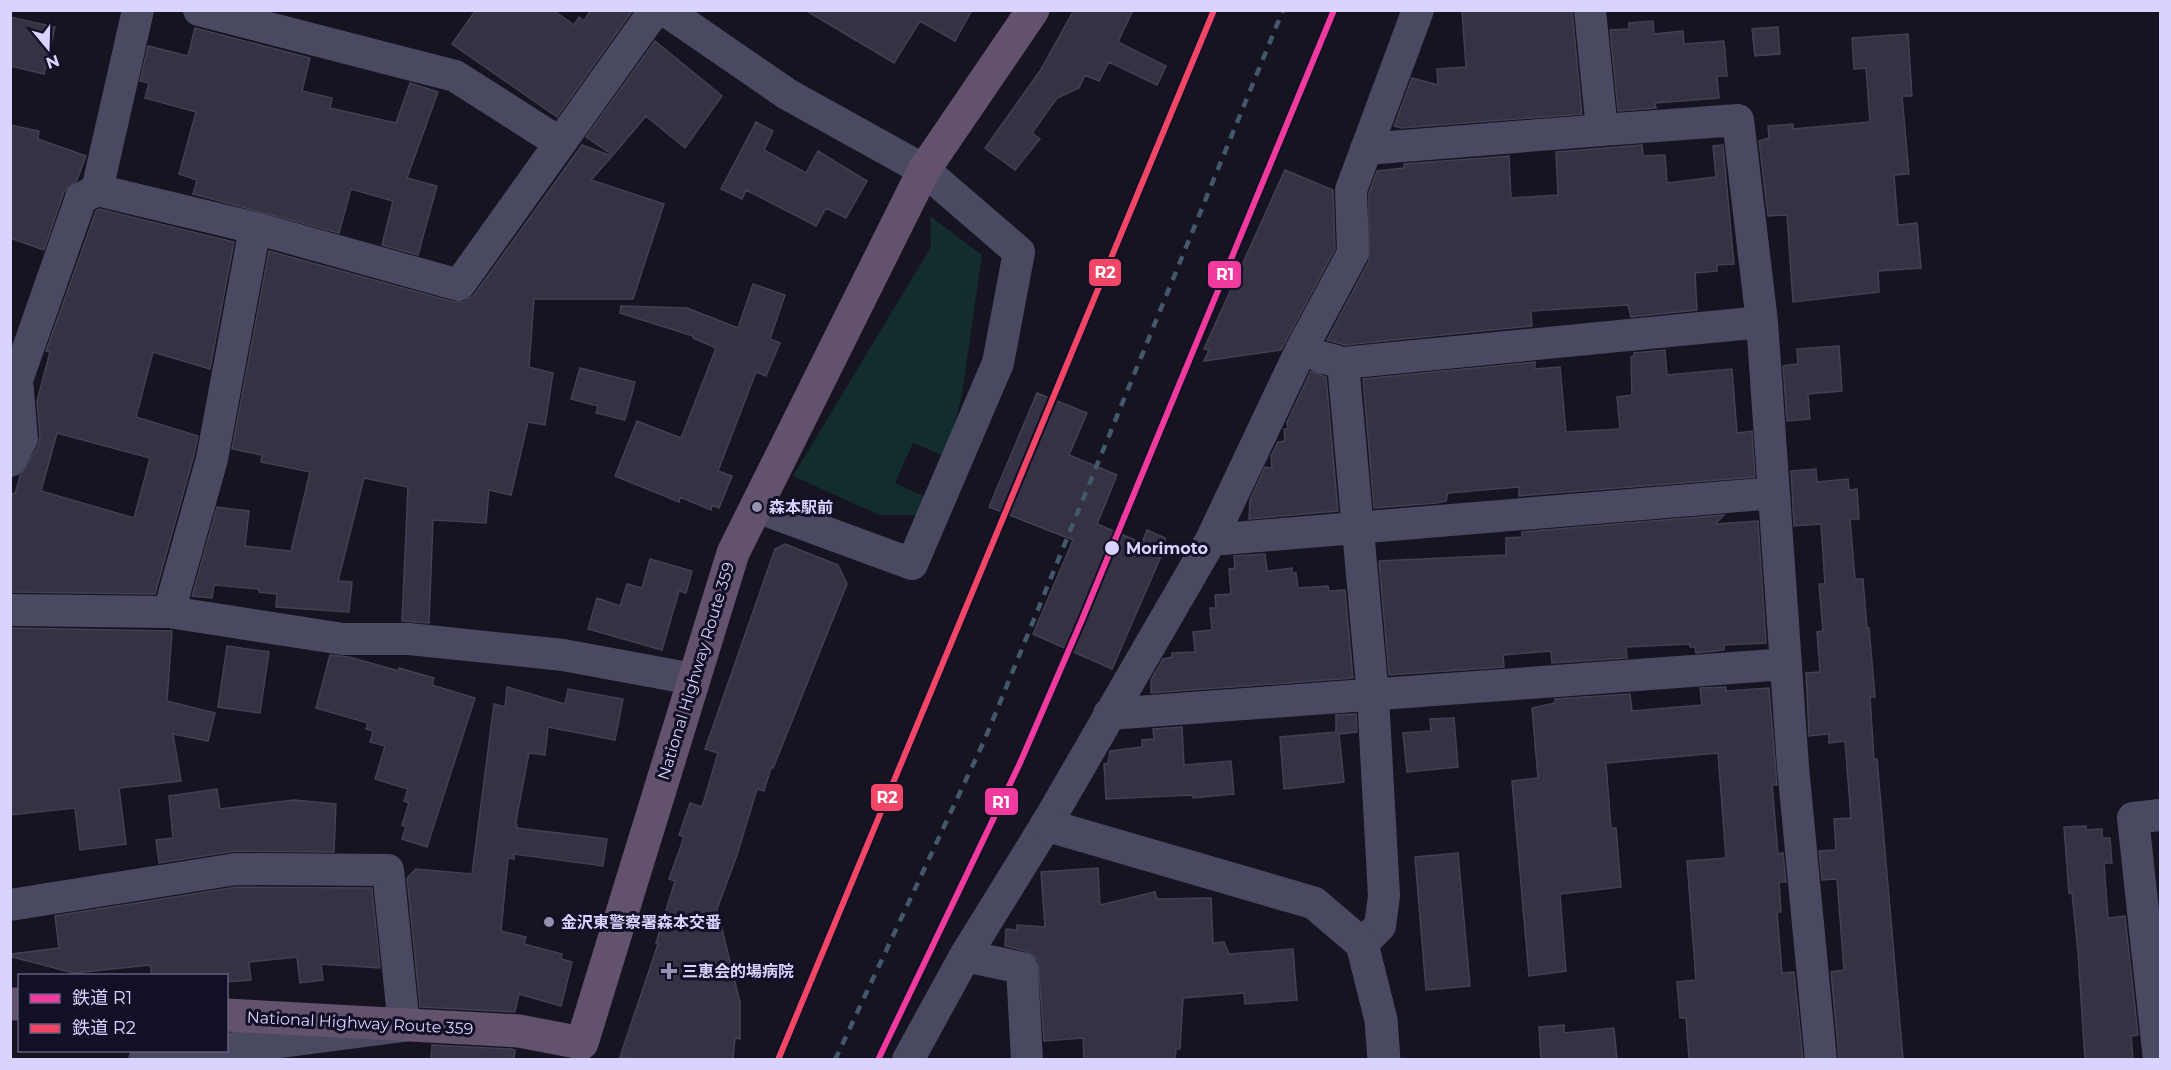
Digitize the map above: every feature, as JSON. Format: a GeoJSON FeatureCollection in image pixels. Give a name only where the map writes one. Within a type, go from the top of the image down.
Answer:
{"type":"FeatureCollection","features":[{"type":"Feature","properties":{"kind":"highway","name":"National Highway Route 359"},"geometry":{"type":"LineString","coordinates":[[228,1015],[519,1031],[582,1043],[733,553],[924,170],[1033,10]]}},
{"type":"Feature","properties":{"kind":"street"},"geometry":{"type":"LineString","coordinates":[[97,190],[138,10]]}},
{"type":"Feature","properties":{"kind":"street"},"geometry":{"type":"LineString","coordinates":[[199,10],[455,76],[560,143]]}},
{"type":"Feature","properties":{"kind":"street"},"geometry":{"type":"LineString","coordinates":[[10,461],[22,439],[14,380],[81,198],[97,190],[255,228],[459,285],[655,10]]}},
{"type":"Feature","properties":{"kind":"street"},"geometry":{"type":"LineString","coordinates":[[665,10],[787,94],[924,170],[1019,252],[998,363],[912,564],[757,507]]}},
{"type":"Feature","properties":{"kind":"street"},"geometry":{"type":"LineString","coordinates":[[908,1059],[965,956],[1046,825],[1211,540],[1300,350],[1353,253],[1351,190],[1418,10]]}},
{"type":"Feature","properties":{"kind":"street"},"geometry":{"type":"LineString","coordinates":[[1590,10],[1602,130]]}},
{"type":"Feature","properties":{"kind":"street"},"geometry":{"type":"LineString","coordinates":[[1366,149],[1738,120],[1762,322],[1793,767],[1821,1059]]}},
{"type":"Feature","properties":{"kind":"street"},"geometry":{"type":"LineString","coordinates":[[169,612],[212,459],[255,228]]}},
{"type":"Feature","properties":{"kind":"street"},"geometry":{"type":"LineString","coordinates":[[1300,350],[1342,363],[1762,322]]}},
{"type":"Feature","properties":{"kind":"street"},"geometry":{"type":"LineString","coordinates":[[1342,363],[1373,697],[1384,896],[1380,926],[1362,944]]}},
{"type":"Feature","properties":{"kind":"street"},"geometry":{"type":"LineString","coordinates":[[1211,540],[1774,493]]}},
{"type":"Feature","properties":{"kind":"street"},"geometry":{"type":"LineString","coordinates":[[10,610],[169,612],[343,639],[410,639],[563,655],[693,679]]}},
{"type":"Feature","properties":{"kind":"street"},"geometry":{"type":"LineString","coordinates":[[1109,714],[1373,697],[1786,664]]}},
{"type":"Feature","properties":{"kind":"street"},"geometry":{"type":"LineString","coordinates":[[2158,1059],[2156,990],[2133,818],[2160,815]]}},
{"type":"Feature","properties":{"kind":"street"},"geometry":{"type":"LineString","coordinates":[[1046,825],[1314,903],[1362,944],[1381,1020],[1384,1059]]}},
{"type":"Feature","properties":{"kind":"street"},"geometry":{"type":"LineString","coordinates":[[10,905],[236,870],[388,870],[404,1026],[228,1049]]}},
{"type":"Feature","properties":{"kind":"street"},"geometry":{"type":"LineString","coordinates":[[965,956],[1022,968],[1028,1059]]}},
{"type":"Feature","properties":{"kind":"street"},"geometry":{"type":"LineString","coordinates":[[144,1059],[198,1052]]}},
{"type":"Feature","properties":{"kind":"green space"},"geometry":{"type":"Polygon","coordinates":[[[930,216],[982,255],[962,395],[946,457],[913,443],[895,483],[928,498],[918,515],[879,515],[793,476],[931,247],[930,216]]]}},
{"type":"Feature","properties":{"kind":"building"},"geometry":{"type":"Polygon","coordinates":[[[476,10],[553,10],[574,25],[579,17],[584,21],[591,10],[633,10],[557,117],[452,44],[476,10]]]}},
{"type":"Feature","properties":{"kind":"building"},"geometry":{"type":"Polygon","coordinates":[[[805,10],[972,10],[955,41],[920,21],[894,63],[805,10]]]}},
{"type":"Feature","properties":{"kind":"building"},"geometry":{"type":"Polygon","coordinates":[[[1074,10],[1133,10],[1118,42],[1166,66],[1157,85],[1109,62],[1099,81],[1085,75],[1079,88],[1057,98],[1032,133],[1040,139],[1015,170],[985,148],[1040,71],[1074,10]]]}},
{"type":"Feature","properties":{"kind":"building"},"geometry":{"type":"Polygon","coordinates":[[[1572,10],[1582,114],[1401,128],[1394,126],[1412,78],[1438,85],[1437,69],[1466,67],[1462,12],[1572,10]]]}},
{"type":"Feature","properties":{"kind":"building"},"geometry":{"type":"Polygon","coordinates":[[[10,17],[55,27],[44,74],[10,66],[10,17]]]}},
{"type":"Feature","properties":{"kind":"building"},"geometry":{"type":"Polygon","coordinates":[[[1653,21],[1654,34],[1683,31],[1684,44],[1724,41],[1727,76],[1717,76],[1719,98],[1655,103],[1656,108],[1618,111],[1610,30],[1629,29],[1629,23],[1653,21]]]}},
{"type":"Feature","properties":{"kind":"building"},"geometry":{"type":"Polygon","coordinates":[[[1778,27],[1780,54],[1755,56],[1752,29],[1778,27]]]}},
{"type":"Feature","properties":{"kind":"building"},"geometry":{"type":"Polygon","coordinates":[[[195,28],[310,58],[302,91],[332,98],[330,108],[396,123],[410,83],[438,92],[407,178],[437,186],[418,255],[382,245],[393,201],[351,189],[339,233],[193,194],[197,180],[179,174],[196,112],[145,98],[149,83],[140,81],[148,46],[188,56],[195,28]]]}},
{"type":"Feature","properties":{"kind":"building"},"geometry":{"type":"Polygon","coordinates":[[[1908,34],[1912,96],[1902,96],[1909,174],[1894,175],[1898,225],[1917,223],[1921,268],[1878,271],[1879,292],[1793,302],[1787,215],[1768,216],[1759,141],[1769,138],[1768,126],[1793,124],[1793,129],[1870,122],[1866,68],[1854,69],[1852,38],[1908,34]]]}},
{"type":"Feature","properties":{"kind":"building"},"geometry":{"type":"Polygon","coordinates":[[[655,41],[722,96],[685,148],[646,116],[613,155],[586,137],[655,41]]]}},
{"type":"Feature","properties":{"kind":"building"},"geometry":{"type":"Polygon","coordinates":[[[756,122],[773,131],[764,150],[806,173],[818,151],[867,181],[846,218],[826,208],[816,226],[746,190],[742,199],[721,189],[756,122]]]}},
{"type":"Feature","properties":{"kind":"building"},"geometry":{"type":"Polygon","coordinates":[[[10,125],[39,131],[38,139],[86,156],[77,180],[64,192],[44,250],[10,238],[10,125]]]}},
{"type":"Feature","properties":{"kind":"building"},"geometry":{"type":"Polygon","coordinates":[[[582,145],[612,156],[591,180],[664,204],[633,299],[534,299],[529,367],[553,373],[545,425],[528,422],[511,495],[489,490],[486,523],[433,520],[429,623],[402,621],[408,487],[364,478],[338,581],[352,582],[349,612],[276,607],[277,594],[259,592],[259,589],[214,585],[212,598],[192,596],[217,507],[249,511],[245,546],[291,551],[310,472],[261,462],[262,455],[232,449],[269,251],[454,302],[464,302],[474,295],[582,145]]]}},
{"type":"Feature","properties":{"kind":"building"},"geometry":{"type":"Polygon","coordinates":[[[1642,145],[1643,156],[1665,155],[1667,183],[1716,177],[1713,146],[1723,145],[1734,264],[1717,265],[1717,271],[1695,273],[1697,310],[1631,317],[1628,305],[1531,311],[1532,326],[1345,345],[1327,340],[1369,261],[1369,193],[1377,171],[1404,168],[1404,164],[1509,156],[1511,198],[1558,195],[1556,152],[1642,145]]]}},
{"type":"Feature","properties":{"kind":"building"},"geometry":{"type":"Polygon","coordinates":[[[1285,170],[1333,190],[1335,249],[1281,350],[1204,361],[1209,350],[1204,349],[1285,170]]]}},
{"type":"Feature","properties":{"kind":"building"},"geometry":{"type":"Polygon","coordinates":[[[99,209],[234,242],[210,369],[153,352],[136,417],[198,436],[194,455],[155,594],[10,592],[10,493],[15,494],[20,476],[38,447],[40,437],[37,401],[50,352],[46,351],[96,211],[99,209]],[[57,433],[41,491],[134,518],[150,458],[57,433]]]}},
{"type":"Feature","properties":{"kind":"building"},"geometry":{"type":"Polygon","coordinates":[[[753,284],[785,295],[770,339],[780,343],[766,376],[756,372],[718,471],[732,476],[719,508],[712,505],[711,510],[680,497],[679,502],[615,476],[637,421],[681,438],[716,348],[693,336],[620,313],[621,306],[687,308],[738,328],[753,284]]]}},
{"type":"Feature","properties":{"kind":"building"},"geometry":{"type":"Polygon","coordinates":[[[1839,346],[1842,391],[1808,394],[1810,419],[1787,421],[1783,366],[1798,364],[1797,349],[1839,346]]]}},
{"type":"Feature","properties":{"kind":"building"},"geometry":{"type":"Polygon","coordinates":[[[1665,350],[1667,375],[1732,369],[1737,433],[1752,431],[1755,477],[1519,496],[1519,487],[1448,493],[1446,501],[1437,503],[1374,508],[1363,379],[1535,362],[1535,369],[1560,367],[1566,432],[1620,429],[1617,397],[1632,395],[1631,357],[1634,353],[1665,350]]]}},
{"type":"Feature","properties":{"kind":"building"},"geometry":{"type":"Polygon","coordinates":[[[580,368],[635,382],[625,420],[596,413],[598,406],[571,399],[580,368]]]}},
{"type":"Feature","properties":{"kind":"building"},"geometry":{"type":"Polygon","coordinates":[[[1311,371],[1326,377],[1338,511],[1249,519],[1250,500],[1265,467],[1272,468],[1271,456],[1278,442],[1285,441],[1284,429],[1288,429],[1287,422],[1311,371]]]}},
{"type":"Feature","properties":{"kind":"building"},"geometry":{"type":"Polygon","coordinates":[[[1037,393],[1087,413],[1069,455],[1117,475],[1097,524],[1142,543],[1147,530],[1165,538],[1165,547],[1112,669],[1033,634],[1073,540],[989,507],[1037,393]]]}},
{"type":"Feature","properties":{"kind":"building"},"geometry":{"type":"Polygon","coordinates":[[[1816,469],[1817,482],[1848,479],[1849,490],[1857,489],[1859,519],[1850,519],[1855,579],[1863,579],[1867,628],[1869,628],[1875,697],[1870,697],[1874,759],[1877,759],[1903,1059],[1839,1059],[1831,972],[1844,970],[1837,879],[1822,880],[1819,851],[1836,850],[1834,819],[1851,818],[1845,741],[1829,743],[1829,734],[1809,736],[1806,673],[1820,672],[1817,632],[1823,631],[1819,584],[1825,584],[1821,524],[1794,526],[1791,471],[1816,469]]]}},
{"type":"Feature","properties":{"kind":"building"},"geometry":{"type":"Polygon","coordinates":[[[1724,515],[1715,524],[1758,521],[1766,643],[1724,645],[1724,650],[1696,653],[1695,647],[1690,647],[1690,644],[1626,647],[1627,658],[1552,663],[1551,651],[1503,655],[1504,667],[1389,675],[1379,561],[1506,555],[1506,538],[1522,537],[1522,532],[1724,515]]]}},
{"type":"Feature","properties":{"kind":"building"},"geometry":{"type":"Polygon","coordinates":[[[785,544],[838,565],[847,584],[773,768],[771,768],[764,791],[757,789],[737,855],[717,909],[740,1002],[740,1039],[735,1038],[733,1059],[620,1057],[658,944],[656,943],[675,881],[669,879],[684,837],[679,835],[690,803],[702,807],[718,753],[705,749],[775,549],[785,544]]]}},
{"type":"Feature","properties":{"kind":"building"},"geometry":{"type":"Polygon","coordinates":[[[1265,554],[1267,571],[1292,568],[1292,573],[1296,573],[1298,588],[1328,586],[1329,591],[1345,590],[1353,678],[1151,693],[1151,680],[1163,659],[1172,657],[1172,653],[1195,652],[1193,632],[1212,630],[1210,608],[1216,608],[1215,595],[1231,594],[1229,569],[1235,568],[1234,556],[1265,554]]]}},
{"type":"Feature","properties":{"kind":"building"},"geometry":{"type":"Polygon","coordinates":[[[650,559],[692,571],[686,593],[679,591],[662,650],[588,629],[597,598],[620,606],[627,584],[642,588],[650,559]]]}},
{"type":"Feature","properties":{"kind":"building"},"geometry":{"type":"Polygon","coordinates":[[[10,628],[172,631],[167,701],[215,713],[208,741],[173,734],[181,781],[119,788],[126,844],[80,850],[75,808],[10,815],[10,628]]]}},
{"type":"Feature","properties":{"kind":"building"},"geometry":{"type":"Polygon","coordinates":[[[227,646],[269,652],[260,713],[218,707],[227,646]]]}},
{"type":"Feature","properties":{"kind":"building"},"geometry":{"type":"Polygon","coordinates":[[[330,655],[349,657],[399,671],[399,668],[434,678],[432,685],[475,698],[427,847],[402,839],[406,827],[402,825],[409,803],[404,801],[408,789],[375,779],[385,746],[370,742],[373,731],[366,729],[368,723],[316,708],[330,655]]]}},
{"type":"Feature","properties":{"kind":"building"},"geometry":{"type":"Polygon","coordinates":[[[507,687],[565,704],[568,689],[623,699],[615,740],[548,727],[545,755],[529,753],[516,821],[517,828],[607,839],[603,866],[514,854],[514,859],[508,858],[501,931],[526,937],[524,944],[562,954],[561,959],[572,962],[561,1006],[519,994],[515,1012],[420,1007],[407,878],[416,869],[472,874],[494,704],[505,707],[507,687]]]}},
{"type":"Feature","properties":{"kind":"building"},"geometry":{"type":"Polygon","coordinates":[[[1726,687],[1726,691],[1769,688],[1777,785],[1772,785],[1778,854],[1783,853],[1786,882],[1779,882],[1781,912],[1777,912],[1782,973],[1794,972],[1803,1059],[1689,1059],[1686,1018],[1680,1018],[1677,982],[1696,980],[1687,861],[1726,858],[1718,753],[1606,763],[1611,828],[1616,828],[1621,887],[1560,894],[1566,971],[1529,976],[1512,781],[1538,778],[1532,708],[1555,703],[1555,699],[1630,694],[1632,711],[1702,705],[1700,688],[1726,687]]]}},
{"type":"Feature","properties":{"kind":"building"},"geometry":{"type":"Polygon","coordinates":[[[1356,714],[1357,732],[1339,734],[1344,782],[1284,789],[1280,737],[1336,732],[1336,715],[1356,714]]]}},
{"type":"Feature","properties":{"kind":"building"},"geometry":{"type":"Polygon","coordinates":[[[1454,718],[1458,767],[1407,772],[1403,733],[1431,731],[1430,719],[1454,718]]]}},
{"type":"Feature","properties":{"kind":"building"},"geometry":{"type":"Polygon","coordinates":[[[1182,727],[1184,765],[1231,761],[1234,794],[1193,798],[1193,795],[1106,799],[1104,764],[1108,763],[1110,751],[1142,747],[1142,740],[1154,739],[1153,729],[1182,727]]]}},
{"type":"Feature","properties":{"kind":"building"},"geometry":{"type":"Polygon","coordinates":[[[217,789],[220,809],[294,800],[336,804],[334,852],[236,851],[159,863],[156,840],[173,838],[169,796],[217,789]]]}},
{"type":"Feature","properties":{"kind":"building"},"geometry":{"type":"Polygon","coordinates":[[[2086,826],[2086,830],[2102,829],[2102,838],[2110,838],[2112,863],[2104,863],[2108,918],[2125,916],[2138,1035],[2131,1036],[2133,1059],[2085,1059],[2078,952],[2072,893],[2069,893],[2064,827],[2086,826]]]}},
{"type":"Feature","properties":{"kind":"building"},"geometry":{"type":"Polygon","coordinates":[[[1458,853],[1470,986],[1426,990],[1415,857],[1458,853]]]}},
{"type":"Feature","properties":{"kind":"building"},"geometry":{"type":"Polygon","coordinates":[[[1098,868],[1100,905],[1155,892],[1157,899],[1211,898],[1213,943],[1224,942],[1229,954],[1293,949],[1297,1000],[1245,1004],[1244,993],[1183,998],[1180,1049],[1176,1049],[1175,1059],[1084,1059],[1083,1038],[1044,1041],[1038,960],[1026,951],[1005,946],[1006,929],[1017,930],[1017,925],[1045,927],[1041,872],[1098,868]]]}},
{"type":"Feature","properties":{"kind":"building"},"geometry":{"type":"Polygon","coordinates":[[[237,887],[372,888],[380,968],[321,964],[323,980],[300,983],[297,957],[249,962],[251,980],[228,982],[228,974],[152,974],[150,965],[74,973],[12,957],[12,954],[59,948],[55,916],[237,887]]]}},
{"type":"Feature","properties":{"kind":"building"},"geometry":{"type":"Polygon","coordinates":[[[1564,1025],[1564,1033],[1614,1028],[1617,1059],[1541,1059],[1539,1027],[1564,1025]]]}},
{"type":"Feature","properties":{"kind":"building"},"geometry":{"type":"Polygon","coordinates":[[[432,1045],[511,1049],[515,1050],[514,1059],[431,1059],[432,1045]]]}},
{"type":"Feature","properties":{"kind":"railway"},"geometry":{"type":"LineString","coordinates":[[835,1060],[985,739],[1283,10]]}},
{"type":"Feature","properties":{"kind":"railway"},"geometry":{"type":"LineString","coordinates":[[878,1060],[1020,763],[1081,622],[1334,10]]}},
{"type":"Feature","properties":{"kind":"rail line","name":"R2"},"geometry":{"type":"LineString","coordinates":[[778,1060],[1214,10]]}},
{"type":"Feature","properties":{"kind":"rail line","name":"R1"},"geometry":{"type":"LineString","coordinates":[[878,1060],[1020,763],[1081,622],[1334,10]]}},
{"type":"Feature","properties":{"kind":"place","name":"森本駅前"},"geometry":{"type":"Point","coordinates":[757,507]}},
{"type":"Feature","properties":{"kind":"place","name":"Morimoto"},"geometry":{"type":"Point","coordinates":[1112,548]}},
{"type":"Feature","properties":{"kind":"place","name":"金沢東警察署森本交番"},"geometry":{"type":"Point","coordinates":[549,922]}},
{"type":"Feature","properties":{"kind":"place","name":"三恵会的場病院"},"geometry":{"type":"Point","coordinates":[669,971]}}]}
